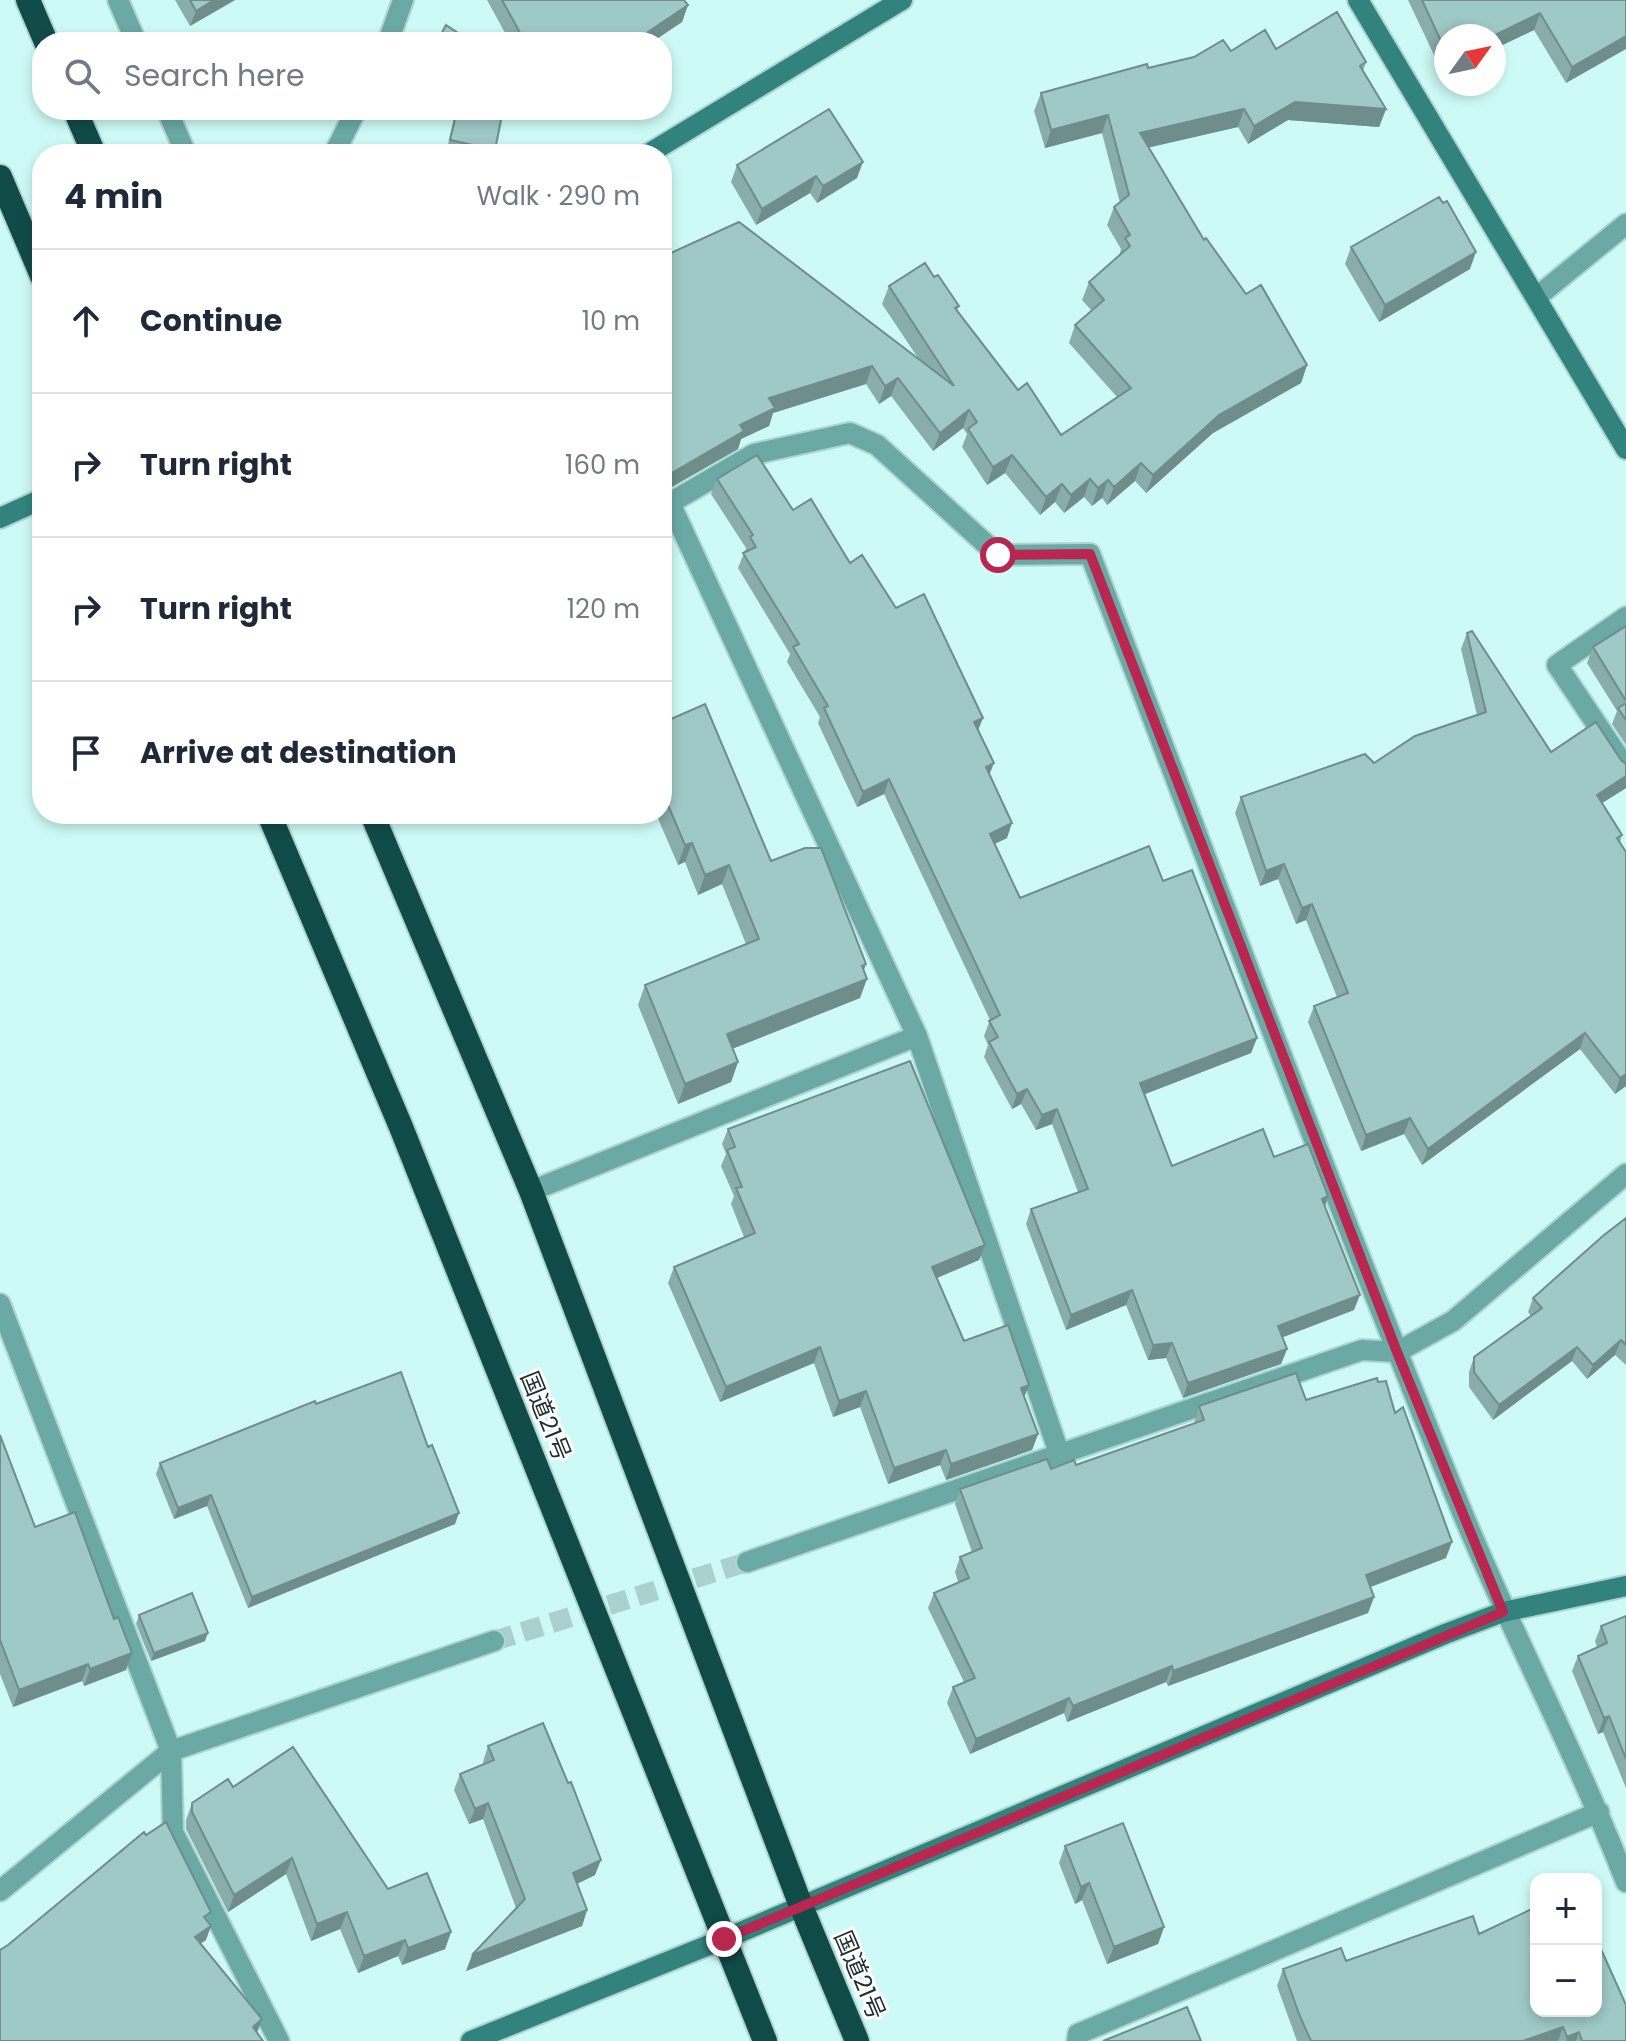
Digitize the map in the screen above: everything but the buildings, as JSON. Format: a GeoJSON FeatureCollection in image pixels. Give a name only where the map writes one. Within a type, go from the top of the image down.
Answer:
{"type":"FeatureCollection","features":[{"type":"Feature","properties":{"kind":"highway"},"geometry":{"type":"LineString","coordinates":[[28,0],[42,32]]}},
{"type":"Feature","properties":{"kind":"highway"},"geometry":{"type":"LineString","coordinates":[[79,120],[90,144]]}},
{"type":"Feature","properties":{"kind":"highway"},"geometry":{"type":"LineString","coordinates":[[0,177],[32,252]]}},
{"type":"Feature","properties":{"kind":"highway","name":"国道21号"},"geometry":{"type":"LineString","coordinates":[[273,824],[401,1127],[765,2041]]}},
{"type":"Feature","properties":{"kind":"highway","name":"国道21号"},"geometry":{"type":"LineString","coordinates":[[376,824],[531,1191],[801,1906],[857,2041]]}},
{"type":"Feature","properties":{"kind":"street"},"geometry":{"type":"LineString","coordinates":[[118,0],[132,32]]}},
{"type":"Feature","properties":{"kind":"street"},"geometry":{"type":"LineString","coordinates":[[392,32],[403,0]]}},
{"type":"Feature","properties":{"kind":"street"},"geometry":{"type":"LineString","coordinates":[[664,144],[902,0]]}},
{"type":"Feature","properties":{"kind":"street"},"geometry":{"type":"LineString","coordinates":[[1358,0],[1538,296],[1626,449]]}},
{"type":"Feature","properties":{"kind":"street"},"geometry":{"type":"LineString","coordinates":[[171,120],[182,144]]}},
{"type":"Feature","properties":{"kind":"street"},"geometry":{"type":"LineString","coordinates":[[339,144],[351,120]]}},
{"type":"Feature","properties":{"kind":"street"},"geometry":{"type":"LineString","coordinates":[[1538,296],[1626,224]]}},
{"type":"Feature","properties":{"kind":"street"},"geometry":{"type":"LineString","coordinates":[[672,502],[754,454],[850,433],[877,445],[998,555],[1090,554],[1397,1352],[1503,1612],[1599,1812],[1626,1882]]}},
{"type":"Feature","properties":{"kind":"street"},"geometry":{"type":"LineString","coordinates":[[0,518],[32,504]]}},
{"type":"Feature","properties":{"kind":"street"},"geometry":{"type":"LineString","coordinates":[[672,507],[917,1036],[1059,1453]]}},
{"type":"Feature","properties":{"kind":"street"},"geometry":{"type":"LineString","coordinates":[[1626,617],[1557,665],[1626,768]]}},
{"type":"Feature","properties":{"kind":"street"},"geometry":{"type":"LineString","coordinates":[[531,1191],[917,1036]]}},
{"type":"Feature","properties":{"kind":"street"},"geometry":{"type":"LineString","coordinates":[[747,1562],[1362,1350],[1397,1352],[1453,1321],[1626,1174]]}},
{"type":"Feature","properties":{"kind":"street"},"geometry":{"type":"LineString","coordinates":[[0,1304],[171,1751],[173,1832],[279,2041]]}},
{"type":"Feature","properties":{"kind":"street"},"geometry":{"type":"LineString","coordinates":[[471,2041],[724,1939],[1503,1612],[1626,1586]]}},
{"type":"Feature","properties":{"kind":"street"},"geometry":{"type":"LineString","coordinates":[[0,1891],[171,1751],[494,1641]]}},
{"type":"Feature","properties":{"kind":"street"},"geometry":{"type":"LineString","coordinates":[[1077,2041],[1078,2034],[1599,1812]]}},
{"type":"Feature","properties":{"kind":"tunnel"},"geometry":{"type":"LineString","coordinates":[[494,1641],[747,1562]]}},
{"type":"Feature","properties":{"kind":"route"},"geometry":{"type":"LineString","coordinates":[[724,1939],[1503,1612],[1397,1352],[1090,554],[998,555]]}}]}
